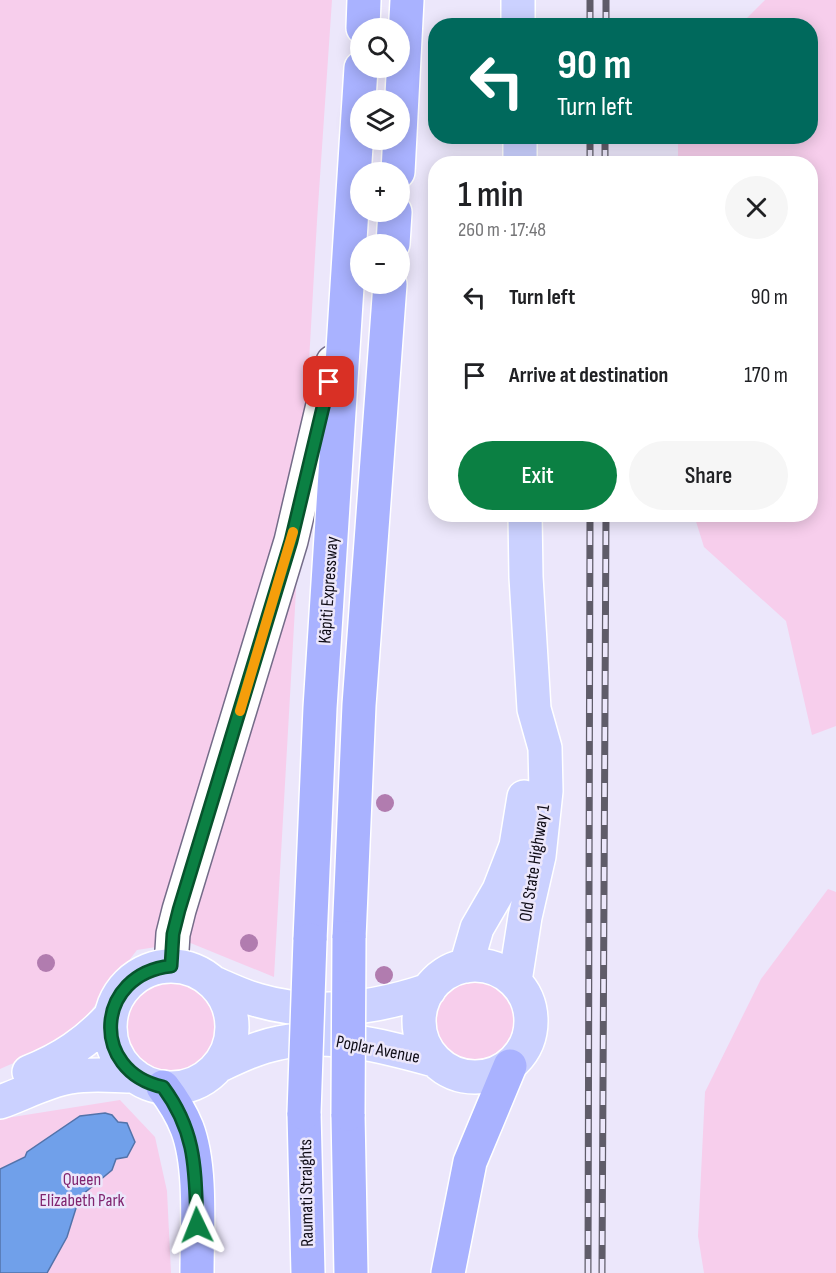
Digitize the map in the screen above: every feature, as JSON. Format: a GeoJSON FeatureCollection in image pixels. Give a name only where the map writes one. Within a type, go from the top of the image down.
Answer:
{"type":"FeatureCollection","features":[{"type":"Feature","properties":{"kind":"highway"},"geometry":{"type":"LineString","coordinates":[[363,18],[364,0]]}},
{"type":"Feature","properties":{"kind":"highway"},"geometry":{"type":"LineString","coordinates":[[399,162],[407,0]]}},
{"type":"Feature","properties":{"kind":"highway","name":"Kāpiti Expressway"},"geometry":{"type":"LineString","coordinates":[[304,1113],[320,708],[360,78]]}},
{"type":"Feature","properties":{"kind":"highway"},"geometry":{"type":"LineString","coordinates":[[351,1273],[348,1114],[349,938],[359,705],[389,294]]}},
{"type":"Feature","properties":{"kind":"highway"},"geometry":{"type":"LineString","coordinates":[[448,1273],[471,1162],[510,1066]]}},
{"type":"Feature","properties":{"kind":"highway"},"geometry":{"type":"LineString","coordinates":[[149,1082],[177,1105],[187,1128],[192,1149],[197,1225],[197,1273]]}},
{"type":"Feature","properties":{"kind":"highway","name":"Raumati Straights"},"geometry":{"type":"LineString","coordinates":[[304,1113],[308,1273]]}},
{"type":"Feature","properties":{"kind":"main road"},"geometry":{"type":"LineString","coordinates":[[518,0],[518,18]]}},
{"type":"Feature","properties":{"kind":"main road","name":"Old State Highway 1"},"geometry":{"type":"LineString","coordinates":[[515,981],[525,917],[539,856],[546,791],[545,748],[534,709],[525,522]]}},
{"type":"Feature","properties":{"kind":"main road","name":"Old State Highway 1"},"geometry":{"type":"LineString","coordinates":[[466,966],[477,928],[499,890],[516,846],[524,800],[525,755],[534,709]]}},
{"type":"Feature","properties":{"kind":"main road"},"geometry":{"type":"LineString","coordinates":[[481,965],[493,968],[515,981],[526,995],[531,1013],[532,1031],[526,1048],[510,1066],[501,1072],[484,1077],[466,1077],[449,1072],[434,1060],[423,1044],[419,1026],[421,1007],[429,990],[447,972],[466,966],[481,965]]}},
{"type":"Feature","properties":{"kind":"main road"},"geometry":{"type":"LineString","coordinates":[[0,1102],[70,1077],[94,1075],[149,1082],[187,1086],[204,1078],[218,1066],[229,1046],[232,1026],[230,1010],[224,996],[214,983],[196,971],[171,966],[159,967],[144,972],[127,985],[118,996],[111,1016],[110,1031],[113,1046],[119,1059],[149,1082]]}},
{"type":"Feature","properties":{"kind":"main road","name":"Poplar Avenue"},"geometry":{"type":"LineString","coordinates":[[214,983],[255,1000],[279,1006],[320,1010],[356,1009],[384,1004],[429,990]]}},
{"type":"Feature","properties":{"kind":"main road"},"geometry":{"type":"LineString","coordinates":[[0,1084],[52,1063],[74,1050],[95,1034],[111,1016]]}},
{"type":"Feature","properties":{"kind":"main road","name":"Poplar Avenue"},"geometry":{"type":"LineString","coordinates":[[218,1066],[249,1052],[279,1043],[327,1039],[399,1050],[434,1060]]}},
{"type":"Feature","properties":{"kind":"lane"},"geometry":{"type":"LineString","coordinates":[[171,966],[173,934],[179,910],[291,541],[345,314]]}},
{"type":"Feature","properties":{"kind":"green space"},"geometry":{"type":"Polygon","coordinates":[[[0,0],[332,0],[317,221],[274,977],[188,942],[137,950],[93,1008],[73,1029],[47,1047],[0,1069],[0,0]]]}},
{"type":"Feature","properties":{"kind":"green space"},"geometry":{"type":"Polygon","coordinates":[[[765,0],[836,0],[836,726],[812,735],[786,621],[704,547],[696,522],[818,522],[818,156],[678,156],[678,144],[818,144],[818,18],[747,18],[765,0]]]}},
{"type":"Feature","properties":{"kind":"green space"},"geometry":{"type":"Polygon","coordinates":[[[828,889],[836,892],[836,1273],[704,1273],[698,1236],[705,1092],[761,979],[828,889]]]}},
{"type":"Feature","properties":{"kind":"green space"},"geometry":{"type":"Polygon","coordinates":[[[474,973],[492,977],[506,987],[516,1001],[520,1019],[516,1037],[506,1051],[492,1061],[474,1065],[456,1061],[442,1051],[432,1037],[428,1019],[432,1001],[442,987],[456,977],[474,973]]]}},
{"type":"Feature","properties":{"kind":"green space"},"geometry":{"type":"Polygon","coordinates":[[[170,983],[187,986],[202,996],[212,1011],[215,1028],[212,1045],[202,1060],[187,1070],[170,1073],[153,1070],[138,1060],[128,1045],[125,1028],[128,1011],[138,996],[153,986],[170,983]]]}},
{"type":"Feature","properties":{"kind":"green space","name":"Queen Elizabeth Park"},"geometry":{"type":"Polygon","coordinates":[[[120,1100],[155,1137],[167,1191],[171,1273],[0,1273],[0,1119],[120,1100]]]}},
{"type":"Feature","properties":{"kind":"water"},"geometry":{"type":"Polygon","coordinates":[[[105,1113],[112,1115],[118,1122],[127,1123],[135,1142],[127,1157],[116,1159],[112,1170],[82,1195],[67,1237],[47,1273],[0,1273],[0,1169],[25,1157],[27,1152],[80,1116],[105,1113]]]}},
{"type":"Feature","properties":{"kind":"railway"},"geometry":{"type":"LineString","coordinates":[[590,0],[590,18]]}},
{"type":"Feature","properties":{"kind":"railway"},"geometry":{"type":"LineString","coordinates":[[606,0],[606,18]]}},
{"type":"Feature","properties":{"kind":"railway"},"geometry":{"type":"LineString","coordinates":[[590,144],[590,156]]}},
{"type":"Feature","properties":{"kind":"railway"},"geometry":{"type":"LineString","coordinates":[[605,144],[605,156]]}},
{"type":"Feature","properties":{"kind":"railway"},"geometry":{"type":"LineString","coordinates":[[588,1273],[590,522]]}},
{"type":"Feature","properties":{"kind":"railway"},"geometry":{"type":"LineString","coordinates":[[602,1273],[606,522]]}},
{"type":"Feature","properties":{"kind":"slow traffic"},"geometry":{"type":"LineString","coordinates":[[240,711],[293,532]]}},
{"type":"Feature","properties":{"kind":"route"},"geometry":{"type":"LineString","coordinates":[[197,1225],[195,1177],[187,1128],[177,1105],[163,1087],[135,1077],[119,1059],[110,1031],[111,1016],[118,996],[135,978],[144,972],[171,966],[173,934],[179,910],[291,541],[329,382]]}}]}
